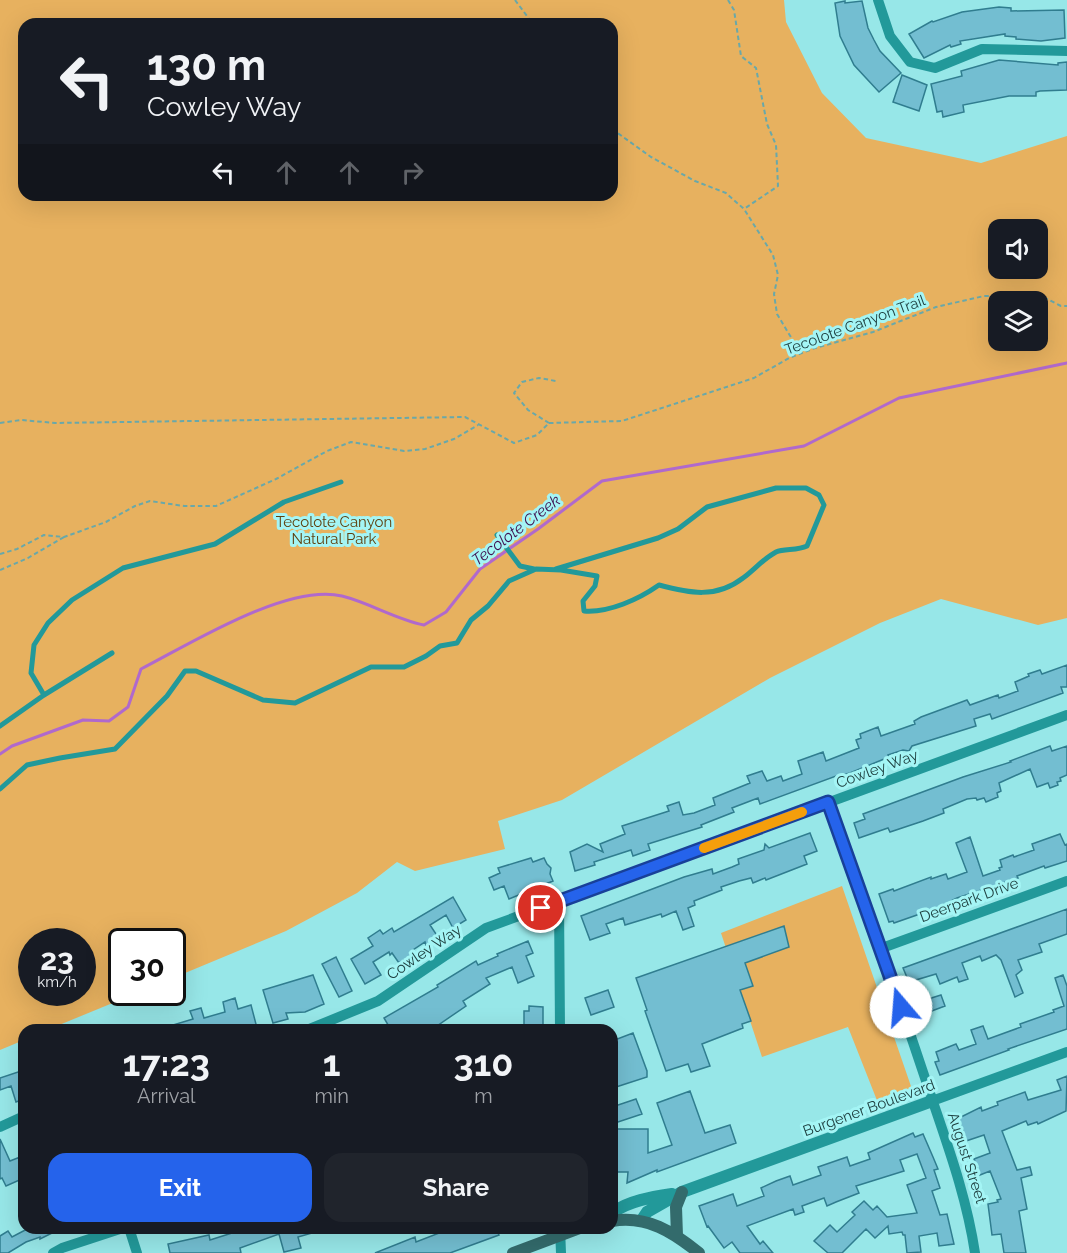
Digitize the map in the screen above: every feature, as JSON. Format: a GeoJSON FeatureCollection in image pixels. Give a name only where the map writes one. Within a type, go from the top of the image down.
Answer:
{"type":"FeatureCollection","features":[{"type":"Feature","properties":{"kind":"main road"},"geometry":{"type":"LineString","coordinates":[[677,1236],[676,1207],[682,1192]]}},
{"type":"Feature","properties":{"kind":"main road"},"geometry":{"type":"LineString","coordinates":[[618,1220],[641,1221],[661,1227],[699,1253]]}},
{"type":"Feature","properties":{"kind":"main road"},"geometry":{"type":"LineString","coordinates":[[513,1253],[556,1234]]}},
{"type":"Feature","properties":{"kind":"street"},"geometry":{"type":"LineString","coordinates":[[878,0],[890,36],[910,62],[935,68],[982,49],[1067,51]]}},
{"type":"Feature","properties":{"kind":"street","name":"Cowley Way"},"geometry":{"type":"LineString","coordinates":[[322,1024],[378,1001],[486,928],[1067,715]]}},
{"type":"Feature","properties":{"kind":"street","name":"August Street"},"geometry":{"type":"LineString","coordinates":[[828,802],[882,948],[952,1156],[969,1215],[975,1253]]}},
{"type":"Feature","properties":{"kind":"street","name":"Deerpark Drive"},"geometry":{"type":"LineString","coordinates":[[882,948],[1067,881]]}},
{"type":"Feature","properties":{"kind":"street"},"geometry":{"type":"LineString","coordinates":[[559,901],[560,1024]]}},
{"type":"Feature","properties":{"kind":"street","name":"Burgener Boulevard"},"geometry":{"type":"LineString","coordinates":[[641,1221],[647,1212],[682,1192],[1067,1052]]}},
{"type":"Feature","properties":{"kind":"street"},"geometry":{"type":"LineString","coordinates":[[0,1127],[18,1119]]}},
{"type":"Feature","properties":{"kind":"street","name":"Burgener Boulevard"},"geometry":{"type":"LineString","coordinates":[[618,1208],[654,1197],[682,1192]]}},
{"type":"Feature","properties":{"kind":"street"},"geometry":{"type":"LineString","coordinates":[[53,1253],[105,1234]]}},
{"type":"Feature","properties":{"kind":"street"},"geometry":{"type":"LineString","coordinates":[[131,1234],[137,1253]]}},
{"type":"Feature","properties":{"kind":"street"},"geometry":{"type":"LineString","coordinates":[[560,1234],[561,1253]]}},
{"type":"Feature","properties":{"kind":"lane"},"geometry":{"type":"LineString","coordinates":[[44,694],[31,673],[34,645],[48,623],[72,600],[123,568],[215,544],[284,502],[341,482]]}},
{"type":"Feature","properties":{"kind":"lane"},"geometry":{"type":"LineString","coordinates":[[497,535],[520,566],[597,576],[594,586],[583,602],[584,611],[593,612],[645,594],[659,585],[689,593],[725,589],[742,580],[777,551],[798,550],[807,546],[824,505],[819,495],[806,488],[776,488],[707,507],[678,529],[658,538],[556,569]]}},
{"type":"Feature","properties":{"kind":"lane"},"geometry":{"type":"LineString","coordinates":[[0,789],[27,765],[115,749],[166,696],[184,671],[196,671],[262,700],[295,703],[371,668],[404,667],[440,646],[458,643],[471,620],[488,606],[509,580],[536,569]]}},
{"type":"Feature","properties":{"kind":"lane"},"geometry":{"type":"LineString","coordinates":[[0,726],[44,694],[112,653]]}},
{"type":"Feature","properties":{"kind":"path"},"geometry":{"type":"LineString","coordinates":[[515,0],[528,18]]}},
{"type":"Feature","properties":{"kind":"path"},"geometry":{"type":"LineString","coordinates":[[728,0],[734,10],[741,56],[756,68],[767,124],[776,145],[778,186],[744,209]]}},
{"type":"Feature","properties":{"kind":"path"},"geometry":{"type":"LineString","coordinates":[[618,133],[651,158],[695,181],[726,193],[744,209],[773,255],[778,275],[774,294],[777,314],[801,354]]}},
{"type":"Feature","properties":{"kind":"path","name":"Tecolote Canyon Trail"},"geometry":{"type":"LineString","coordinates":[[549,423],[622,421],[754,378],[815,348],[873,332],[936,307],[984,296],[1039,295],[1061,306],[1067,306]]}},
{"type":"Feature","properties":{"kind":"path"},"geometry":{"type":"LineString","coordinates":[[0,423],[21,420],[55,423],[465,417],[514,443],[537,435],[549,423],[528,410],[514,393],[522,382],[540,378],[556,381]]}},
{"type":"Feature","properties":{"kind":"path"},"geometry":{"type":"LineString","coordinates":[[0,570],[28,558],[64,537],[106,522],[135,506],[150,501],[184,506],[216,507],[276,479],[327,451],[351,442],[404,451],[425,449],[454,439],[478,425]]}},
{"type":"Feature","properties":{"kind":"path"},"geometry":{"type":"LineString","coordinates":[[0,554],[17,549],[44,535],[64,537]]}},
{"type":"Feature","properties":{"kind":"green space","name":"Tecolote Canyon Natural Park"},"geometry":{"type":"Polygon","coordinates":[[[0,0],[784,0],[786,22],[822,93],[866,138],[981,163],[1067,136],[1067,618],[1038,625],[941,599],[880,623],[770,678],[562,800],[498,821],[505,849],[415,871],[397,862],[357,893],[286,931],[186,973],[186,928],[108,928],[108,1005],[62,1024],[18,1024],[18,1042],[0,1050],[0,0]]]}},
{"type":"Feature","properties":{"kind":"green space"},"geometry":{"type":"Polygon","coordinates":[[[842,886],[914,1095],[880,1108],[848,1027],[762,1057],[721,933],[842,886]]]}},
{"type":"Feature","properties":{"kind":"building"},"geometry":{"type":"Polygon","coordinates":[[[845,1],[845,3],[862,1],[868,28],[874,40],[880,51],[901,73],[879,92],[854,65],[840,36],[835,3],[845,1]]]}},
{"type":"Feature","properties":{"kind":"building"},"geometry":{"type":"Polygon","coordinates":[[[999,7],[1011,8],[1011,11],[1064,10],[1065,38],[1041,41],[1016,39],[1016,37],[1005,36],[1005,34],[960,41],[961,44],[951,47],[950,45],[924,58],[909,34],[932,21],[962,12],[999,7]]]}},
{"type":"Feature","properties":{"kind":"building"},"geometry":{"type":"Polygon","coordinates":[[[999,60],[1058,65],[1058,63],[1067,62],[1067,90],[1040,91],[1036,92],[1036,96],[1009,96],[963,105],[964,112],[943,117],[942,111],[937,112],[931,84],[962,76],[961,71],[999,60]]]}},
{"type":"Feature","properties":{"kind":"building"},"geometry":{"type":"Polygon","coordinates":[[[902,75],[927,85],[919,111],[893,102],[902,75]]]}},
{"type":"Feature","properties":{"kind":"building"},"geometry":{"type":"Polygon","coordinates":[[[1067,665],[1067,687],[1061,687],[1063,693],[992,719],[990,714],[974,719],[976,726],[912,746],[909,751],[903,750],[888,755],[889,757],[850,773],[760,804],[758,798],[732,808],[734,812],[701,825],[702,827],[648,844],[650,850],[633,856],[631,850],[575,871],[570,852],[587,844],[603,852],[600,844],[625,834],[622,826],[669,811],[667,806],[679,802],[683,815],[694,813],[715,805],[713,798],[750,783],[747,776],[762,771],[767,781],[781,776],[783,781],[802,774],[798,761],[823,752],[826,761],[859,748],[856,740],[861,738],[860,734],[878,727],[881,736],[915,724],[914,721],[921,717],[967,700],[970,705],[998,695],[999,698],[1018,691],[1015,682],[1029,676],[1028,674],[1040,670],[1042,674],[1067,665]]]}},
{"type":"Feature","properties":{"kind":"building"},"geometry":{"type":"Polygon","coordinates":[[[1050,746],[1052,751],[1067,746],[1067,775],[1060,778],[1058,785],[1050,788],[1048,783],[1037,787],[1030,769],[999,783],[1001,791],[997,793],[998,797],[986,802],[984,798],[967,799],[943,809],[944,813],[923,821],[890,832],[888,828],[859,838],[854,823],[865,819],[863,814],[1050,746]]]}},
{"type":"Feature","properties":{"kind":"building"},"geometry":{"type":"Polygon","coordinates":[[[810,833],[817,851],[804,856],[807,864],[766,880],[765,878],[753,883],[751,878],[739,881],[721,887],[722,890],[694,901],[695,905],[688,908],[694,926],[683,930],[676,911],[662,917],[661,914],[625,925],[623,918],[606,924],[610,933],[590,940],[581,916],[684,877],[712,869],[713,874],[739,864],[738,859],[764,850],[765,844],[769,848],[810,833]]]}},
{"type":"Feature","properties":{"kind":"building"},"geometry":{"type":"Polygon","coordinates":[[[1060,834],[1065,845],[1067,844],[1067,861],[1045,868],[1044,866],[1017,876],[1018,878],[957,898],[937,908],[894,923],[889,922],[879,894],[893,889],[894,891],[931,877],[931,879],[946,874],[948,879],[967,872],[956,843],[970,837],[983,876],[1000,870],[999,868],[1002,867],[1000,860],[1034,850],[1032,844],[1060,834]]]}},
{"type":"Feature","properties":{"kind":"building"},"geometry":{"type":"Polygon","coordinates":[[[531,858],[533,862],[544,858],[551,868],[550,874],[553,881],[509,899],[504,886],[494,890],[489,878],[500,873],[498,868],[531,858]]]}},
{"type":"Feature","properties":{"kind":"building"},"geometry":{"type":"Polygon","coordinates":[[[453,897],[466,920],[453,928],[446,915],[430,925],[438,937],[410,952],[412,955],[399,963],[389,952],[373,962],[381,975],[365,984],[351,959],[373,946],[368,938],[380,930],[383,934],[392,928],[394,932],[453,897]]]}},
{"type":"Feature","properties":{"kind":"building"},"geometry":{"type":"Polygon","coordinates":[[[1067,909],[1067,934],[1039,944],[1042,952],[1018,960],[1022,970],[1016,975],[1023,993],[1015,997],[1001,960],[996,955],[982,961],[980,956],[962,963],[968,979],[959,982],[957,977],[940,984],[936,974],[909,982],[903,968],[1067,909]]]}},
{"type":"Feature","properties":{"kind":"building"},"geometry":{"type":"Polygon","coordinates":[[[784,926],[789,947],[745,963],[753,986],[740,990],[751,1021],[742,1024],[743,1028],[702,1044],[710,1066],[691,1072],[688,1064],[666,1071],[636,978],[784,926]]]}},
{"type":"Feature","properties":{"kind":"building"},"geometry":{"type":"Polygon","coordinates":[[[528,941],[533,953],[526,956],[534,976],[518,983],[512,967],[486,978],[490,984],[463,1001],[466,1006],[440,1024],[388,1024],[384,1018],[438,987],[437,985],[476,961],[478,965],[498,956],[497,954],[528,941]]]}},
{"type":"Feature","properties":{"kind":"building"},"geometry":{"type":"Polygon","coordinates":[[[336,957],[352,991],[339,997],[322,964],[336,957]]]}},
{"type":"Feature","properties":{"kind":"building"},"geometry":{"type":"Polygon","coordinates":[[[313,975],[324,1004],[305,1012],[286,1013],[288,1019],[273,1023],[263,990],[313,975]]]}},
{"type":"Feature","properties":{"kind":"building"},"geometry":{"type":"Polygon","coordinates":[[[1063,975],[1067,986],[1067,1029],[940,1075],[935,1062],[939,1061],[936,1052],[956,1044],[959,1050],[976,1044],[971,1030],[983,1026],[988,1039],[1021,1027],[1020,1024],[1064,1006],[1055,978],[1063,975]]]}},
{"type":"Feature","properties":{"kind":"building"},"geometry":{"type":"Polygon","coordinates":[[[608,990],[614,1007],[591,1015],[585,998],[608,990]]]}},
{"type":"Feature","properties":{"kind":"building"},"geometry":{"type":"Polygon","coordinates":[[[941,995],[945,1006],[929,1012],[925,1000],[941,995]]]}},
{"type":"Feature","properties":{"kind":"building"},"geometry":{"type":"Polygon","coordinates":[[[235,998],[238,1009],[251,1005],[256,1024],[176,1024],[193,1019],[190,1011],[201,1008],[204,1018],[225,1012],[223,1002],[235,998]]]}},
{"type":"Feature","properties":{"kind":"building"},"geometry":{"type":"Polygon","coordinates":[[[529,1006],[543,1007],[543,1024],[524,1024],[524,1011],[529,1011],[529,1006]]]}},
{"type":"Feature","properties":{"kind":"building"},"geometry":{"type":"Polygon","coordinates":[[[633,1033],[647,1071],[647,1077],[618,1086],[618,1039],[633,1033]]]}},
{"type":"Feature","properties":{"kind":"building"},"geometry":{"type":"Polygon","coordinates":[[[18,1072],[18,1101],[16,1102],[11,1086],[0,1090],[0,1078],[18,1072]]]}},
{"type":"Feature","properties":{"kind":"building"},"geometry":{"type":"Polygon","coordinates":[[[1067,1076],[1066,1111],[1038,1124],[1037,1122],[1028,1125],[1026,1121],[1002,1131],[1017,1170],[1030,1167],[1032,1175],[1021,1178],[1027,1209],[1019,1211],[1026,1253],[1004,1253],[1001,1234],[992,1235],[988,1204],[1001,1199],[990,1171],[980,1175],[974,1159],[990,1153],[984,1135],[966,1141],[959,1118],[981,1107],[982,1111],[998,1105],[997,1102],[1025,1092],[1028,1100],[1061,1090],[1057,1080],[1067,1076]]]}},
{"type":"Feature","properties":{"kind":"building"},"geometry":{"type":"Polygon","coordinates":[[[690,1091],[705,1133],[730,1125],[736,1143],[657,1172],[657,1170],[627,1183],[628,1172],[618,1172],[618,1129],[648,1129],[648,1153],[672,1145],[657,1103],[690,1091]]]}},
{"type":"Feature","properties":{"kind":"building"},"geometry":{"type":"Polygon","coordinates":[[[636,1099],[642,1114],[618,1122],[618,1105],[636,1099]]]}},
{"type":"Feature","properties":{"kind":"building"},"geometry":{"type":"Polygon","coordinates":[[[913,1133],[915,1137],[923,1134],[938,1169],[934,1170],[940,1188],[932,1191],[940,1215],[947,1214],[954,1244],[939,1246],[937,1233],[919,1236],[921,1252],[907,1253],[905,1235],[902,1232],[889,1234],[888,1226],[875,1238],[866,1229],[842,1253],[828,1253],[814,1241],[830,1225],[837,1232],[855,1215],[852,1212],[864,1201],[873,1210],[877,1206],[887,1217],[917,1213],[907,1185],[926,1178],[917,1154],[900,1160],[904,1171],[856,1186],[859,1193],[827,1206],[824,1198],[802,1206],[804,1212],[795,1215],[793,1209],[747,1226],[760,1244],[763,1241],[773,1253],[740,1253],[732,1242],[724,1248],[707,1227],[699,1206],[733,1194],[737,1206],[764,1196],[761,1188],[776,1181],[790,1176],[793,1185],[821,1175],[818,1167],[847,1157],[850,1166],[870,1159],[868,1153],[913,1133]]]}},
{"type":"Feature","properties":{"kind":"building"},"geometry":{"type":"Polygon","coordinates":[[[0,1139],[10,1161],[18,1158],[18,1181],[6,1186],[2,1178],[0,1179],[0,1139]]]}},
{"type":"Feature","properties":{"kind":"building"},"geometry":{"type":"Polygon","coordinates":[[[8,1231],[12,1237],[18,1234],[50,1234],[26,1242],[8,1253],[0,1253],[0,1236],[8,1231]]]}},
{"type":"Feature","properties":{"kind":"building"},"geometry":{"type":"Polygon","coordinates":[[[229,1234],[279,1234],[240,1248],[241,1253],[170,1253],[168,1244],[209,1235],[210,1240],[229,1234]]]}},
{"type":"Feature","properties":{"kind":"building"},"geometry":{"type":"Polygon","coordinates":[[[279,1234],[308,1234],[298,1237],[301,1248],[284,1252],[279,1234]]]}},
{"type":"Feature","properties":{"kind":"building"},"geometry":{"type":"Polygon","coordinates":[[[437,1234],[499,1235],[450,1253],[375,1253],[415,1237],[416,1242],[437,1234]]]}},
{"type":"Feature","properties":{"kind":"waterway","name":"Tecolote Creek"},"geometry":{"type":"LineString","coordinates":[[0,754],[12,746],[83,720],[109,721],[128,707],[141,669],[239,618],[294,598],[320,594],[342,596],[424,625],[446,612],[480,569],[602,481],[804,446],[899,398],[1067,363]]}},
{"type":"Feature","properties":{"kind":"slow traffic"},"geometry":{"type":"LineString","coordinates":[[704,848],[802,812]]}},
{"type":"Feature","properties":{"kind":"route"},"geometry":{"type":"LineString","coordinates":[[541,908],[828,802],[882,948],[901,1007]]}}]}
